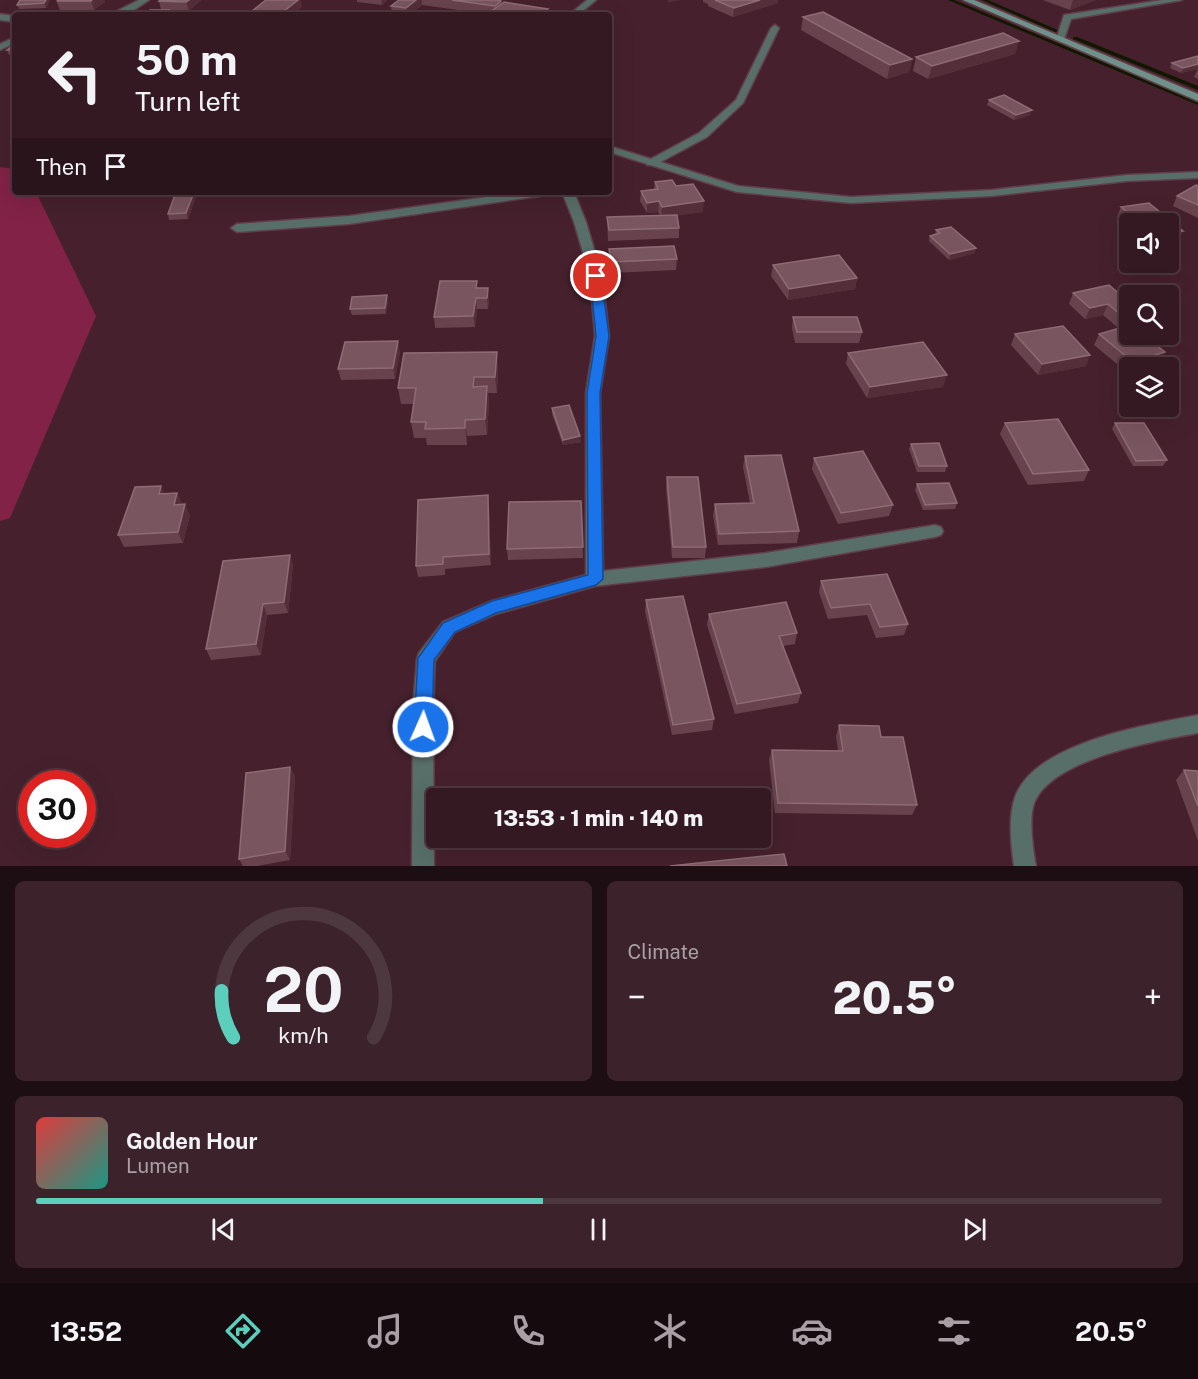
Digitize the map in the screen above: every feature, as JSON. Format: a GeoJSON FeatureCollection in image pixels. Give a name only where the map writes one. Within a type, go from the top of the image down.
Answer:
{"type":"FeatureCollection","features":[{"type":"Feature","properties":{"kind":"main road"},"geometry":{"type":"LineString","coordinates":[[967,0],[1198,98]]}},
{"type":"Feature","properties":{"kind":"street"},"geometry":{"type":"LineString","coordinates":[[129,12],[144,0]]}},
{"type":"Feature","properties":{"kind":"street"},"geometry":{"type":"LineString","coordinates":[[577,12],[592,0]]}},
{"type":"Feature","properties":{"kind":"street"},"geometry":{"type":"LineString","coordinates":[[1060,40],[1067,17],[1178,0]]}},
{"type":"Feature","properties":{"kind":"street"},"geometry":{"type":"LineString","coordinates":[[651,164],[703,135],[740,101],[774,28]]}},
{"type":"Feature","properties":{"kind":"street"},"geometry":{"type":"LineString","coordinates":[[612,150],[737,189],[851,200],[992,193],[1106,180],[1198,175]]}},
{"type":"Feature","properties":{"kind":"street"},"geometry":{"type":"LineString","coordinates":[[237,228],[349,220],[525,195]]}},
{"type":"Feature","properties":{"kind":"street"},"geometry":{"type":"LineString","coordinates":[[569,195],[596,276],[603,336],[593,393],[596,579]]}},
{"type":"Feature","properties":{"kind":"street"},"geometry":{"type":"LineString","coordinates":[[423,866],[423,706],[426,658],[449,627],[492,608],[596,579],[766,560],[935,531]]}},
{"type":"Feature","properties":{"kind":"street"},"geometry":{"type":"LineString","coordinates":[[1025,866],[1022,845],[1025,798],[1046,773],[1095,748],[1145,734],[1198,724]]}},
{"type":"Feature","properties":{"kind":"shaded area"},"geometry":{"type":"Polygon","coordinates":[[[0,167],[12,169],[12,195],[37,195],[96,316],[10,518],[0,521],[0,167]]]}},
{"type":"Feature","properties":{"kind":"building"},"geometry":{"type":"Polygon","coordinates":[[[20,0],[46,0],[44,3],[17,5],[20,0]]]}},
{"type":"Feature","properties":{"kind":"building"},"geometry":{"type":"Polygon","coordinates":[[[59,0],[92,0],[57,1],[59,0]]]}},
{"type":"Feature","properties":{"kind":"building"},"geometry":{"type":"Polygon","coordinates":[[[160,0],[189,0],[186,2],[160,0]]]}},
{"type":"Feature","properties":{"kind":"building"},"geometry":{"type":"Polygon","coordinates":[[[266,0],[298,0],[283,12],[251,12],[266,0]]]}},
{"type":"Feature","properties":{"kind":"building"},"geometry":{"type":"Polygon","coordinates":[[[399,0],[416,0],[406,8],[391,6],[399,0]]]}},
{"type":"Feature","properties":{"kind":"building"},"geometry":{"type":"Polygon","coordinates":[[[452,0],[497,0],[501,1],[495,6],[452,0]]]}},
{"type":"Feature","properties":{"kind":"building"},"geometry":{"type":"Polygon","coordinates":[[[715,0],[760,0],[734,8],[715,0]]]}},
{"type":"Feature","properties":{"kind":"building"},"geometry":{"type":"Polygon","coordinates":[[[504,2],[548,9],[544,12],[490,12],[504,2]]]}},
{"type":"Feature","properties":{"kind":"building"},"geometry":{"type":"Polygon","coordinates":[[[150,10],[169,10],[167,12],[149,12],[150,10]]]}},
{"type":"Feature","properties":{"kind":"building"},"geometry":{"type":"Polygon","coordinates":[[[823,12],[912,59],[890,65],[803,17],[823,12]]]}},
{"type":"Feature","properties":{"kind":"building"},"geometry":{"type":"Polygon","coordinates":[[[1003,33],[1019,41],[932,66],[916,57],[1003,33]]]}},
{"type":"Feature","properties":{"kind":"building"},"geometry":{"type":"Polygon","coordinates":[[[1198,56],[1198,64],[1183,68],[1172,63],[1198,56]]]}},
{"type":"Feature","properties":{"kind":"building"},"geometry":{"type":"Polygon","coordinates":[[[1004,95],[1032,110],[1016,115],[989,100],[1004,95]]]}},
{"type":"Feature","properties":{"kind":"building"},"geometry":{"type":"Polygon","coordinates":[[[672,180],[676,186],[693,184],[704,201],[662,207],[659,201],[647,203],[641,191],[658,189],[655,182],[672,180]]]}},
{"type":"Feature","properties":{"kind":"building"},"geometry":{"type":"Polygon","coordinates":[[[1198,186],[1198,205],[1177,196],[1198,186]]]}},
{"type":"Feature","properties":{"kind":"building"},"geometry":{"type":"Polygon","coordinates":[[[175,195],[193,195],[186,213],[168,214],[175,195]]]}},
{"type":"Feature","properties":{"kind":"building"},"geometry":{"type":"Polygon","coordinates":[[[1149,203],[1161,213],[1128,213],[1121,207],[1149,203]]]}},
{"type":"Feature","properties":{"kind":"building"},"geometry":{"type":"Polygon","coordinates":[[[677,215],[679,228],[609,230],[607,217],[677,215]]]}},
{"type":"Feature","properties":{"kind":"building"},"geometry":{"type":"Polygon","coordinates":[[[951,227],[976,248],[950,254],[930,236],[940,233],[936,230],[951,227]]]}},
{"type":"Feature","properties":{"kind":"building"},"geometry":{"type":"Polygon","coordinates":[[[674,246],[677,259],[611,262],[609,249],[674,246]]]}},
{"type":"Feature","properties":{"kind":"building"},"geometry":{"type":"Polygon","coordinates":[[[839,255],[857,278],[789,289],[773,265],[839,255]]]}},
{"type":"Feature","properties":{"kind":"building"},"geometry":{"type":"Polygon","coordinates":[[[440,281],[477,281],[476,288],[488,288],[487,298],[476,298],[473,316],[434,317],[440,281]]]}},
{"type":"Feature","properties":{"kind":"building"},"geometry":{"type":"Polygon","coordinates":[[[1109,285],[1119,294],[1119,313],[1108,304],[1090,308],[1073,293],[1109,285]]]}},
{"type":"Feature","properties":{"kind":"building"},"geometry":{"type":"Polygon","coordinates":[[[387,295],[385,308],[350,309],[352,297],[387,295]]]}},
{"type":"Feature","properties":{"kind":"building"},"geometry":{"type":"Polygon","coordinates":[[[793,317],[857,317],[862,332],[797,332],[793,317]]]}},
{"type":"Feature","properties":{"kind":"building"},"geometry":{"type":"Polygon","coordinates":[[[1063,326],[1090,355],[1042,364],[1015,334],[1063,326]]]}},
{"type":"Feature","properties":{"kind":"building"},"geometry":{"type":"Polygon","coordinates":[[[1119,328],[1119,345],[1156,345],[1165,352],[1149,357],[1127,357],[1099,334],[1119,328]]]}},
{"type":"Feature","properties":{"kind":"building"},"geometry":{"type":"Polygon","coordinates":[[[398,341],[393,368],[338,369],[345,342],[398,341]]]}},
{"type":"Feature","properties":{"kind":"building"},"geometry":{"type":"Polygon","coordinates":[[[923,342],[947,375],[870,387],[848,353],[923,342]]]}},
{"type":"Feature","properties":{"kind":"building"},"geometry":{"type":"Polygon","coordinates":[[[497,352],[495,377],[474,377],[473,387],[487,386],[485,419],[465,420],[465,428],[425,429],[426,422],[411,422],[416,388],[398,388],[404,353],[497,352]]]}},
{"type":"Feature","properties":{"kind":"building"},"geometry":{"type":"Polygon","coordinates":[[[569,405],[580,436],[563,440],[552,408],[569,405]]]}},
{"type":"Feature","properties":{"kind":"building"},"geometry":{"type":"Polygon","coordinates":[[[1058,419],[1089,470],[1033,474],[1005,423],[1058,419]]]}},
{"type":"Feature","properties":{"kind":"building"},"geometry":{"type":"Polygon","coordinates":[[[1115,423],[1144,423],[1167,460],[1136,461],[1115,423]]]}},
{"type":"Feature","properties":{"kind":"building"},"geometry":{"type":"Polygon","coordinates":[[[939,443],[947,466],[919,466],[911,444],[939,443]]]}},
{"type":"Feature","properties":{"kind":"building"},"geometry":{"type":"Polygon","coordinates":[[[863,451],[893,505],[841,513],[814,458],[863,451]]]}},
{"type":"Feature","properties":{"kind":"building"},"geometry":{"type":"Polygon","coordinates":[[[781,455],[799,531],[719,534],[715,504],[754,503],[745,456],[781,455]]]}},
{"type":"Feature","properties":{"kind":"building"},"geometry":{"type":"Polygon","coordinates":[[[667,477],[698,477],[706,547],[673,547],[667,477]]]}},
{"type":"Feature","properties":{"kind":"building"},"geometry":{"type":"Polygon","coordinates":[[[949,483],[957,503],[925,505],[917,484],[949,483]]]}},
{"type":"Feature","properties":{"kind":"building"},"geometry":{"type":"Polygon","coordinates":[[[161,486],[159,494],[177,493],[174,505],[185,504],[178,532],[118,535],[135,487],[161,486]]]}},
{"type":"Feature","properties":{"kind":"building"},"geometry":{"type":"Polygon","coordinates":[[[488,495],[489,554],[443,557],[443,564],[416,566],[418,500],[488,495]]]}},
{"type":"Feature","properties":{"kind":"building"},"geometry":{"type":"Polygon","coordinates":[[[581,501],[583,547],[507,549],[509,502],[581,501]]]}},
{"type":"Feature","properties":{"kind":"building"},"geometry":{"type":"Polygon","coordinates":[[[290,555],[284,602],[263,604],[256,644],[206,649],[223,561],[290,555]]]}},
{"type":"Feature","properties":{"kind":"building"},"geometry":{"type":"Polygon","coordinates":[[[887,574],[908,624],[880,627],[870,604],[831,608],[821,581],[887,574]]]}},
{"type":"Feature","properties":{"kind":"building"},"geometry":{"type":"Polygon","coordinates":[[[683,596],[714,719],[673,725],[646,600],[683,596]]]}},
{"type":"Feature","properties":{"kind":"building"},"geometry":{"type":"Polygon","coordinates":[[[786,602],[797,633],[779,636],[801,693],[737,704],[709,614],[786,602]]]}},
{"type":"Feature","properties":{"kind":"building"},"geometry":{"type":"Polygon","coordinates":[[[839,725],[879,726],[881,737],[903,737],[917,805],[778,803],[772,750],[843,751],[839,725]]]}},
{"type":"Feature","properties":{"kind":"building"},"geometry":{"type":"Polygon","coordinates":[[[290,767],[285,851],[239,859],[246,773],[290,767]]]}},
{"type":"Feature","properties":{"kind":"building"},"geometry":{"type":"Polygon","coordinates":[[[1184,770],[1198,771],[1198,806],[1184,770]]]}},
{"type":"Feature","properties":{"kind":"building"},"geometry":{"type":"Polygon","coordinates":[[[784,854],[787,866],[670,866],[784,854]]]}},
{"type":"Feature","properties":{"kind":"waterway"},"geometry":{"type":"LineString","coordinates":[[950,0],[1198,103]]}},
{"type":"Feature","properties":{"kind":"waterway"},"geometry":{"type":"LineString","coordinates":[[984,0],[1057,31]]}},
{"type":"Feature","properties":{"kind":"waterway"},"geometry":{"type":"LineString","coordinates":[[1075,38],[1198,88]]}},
{"type":"Feature","properties":{"kind":"route"},"geometry":{"type":"LineString","coordinates":[[423,727],[426,658],[449,627],[492,608],[596,579],[597,519],[593,393],[603,336],[596,276]]}}]}
